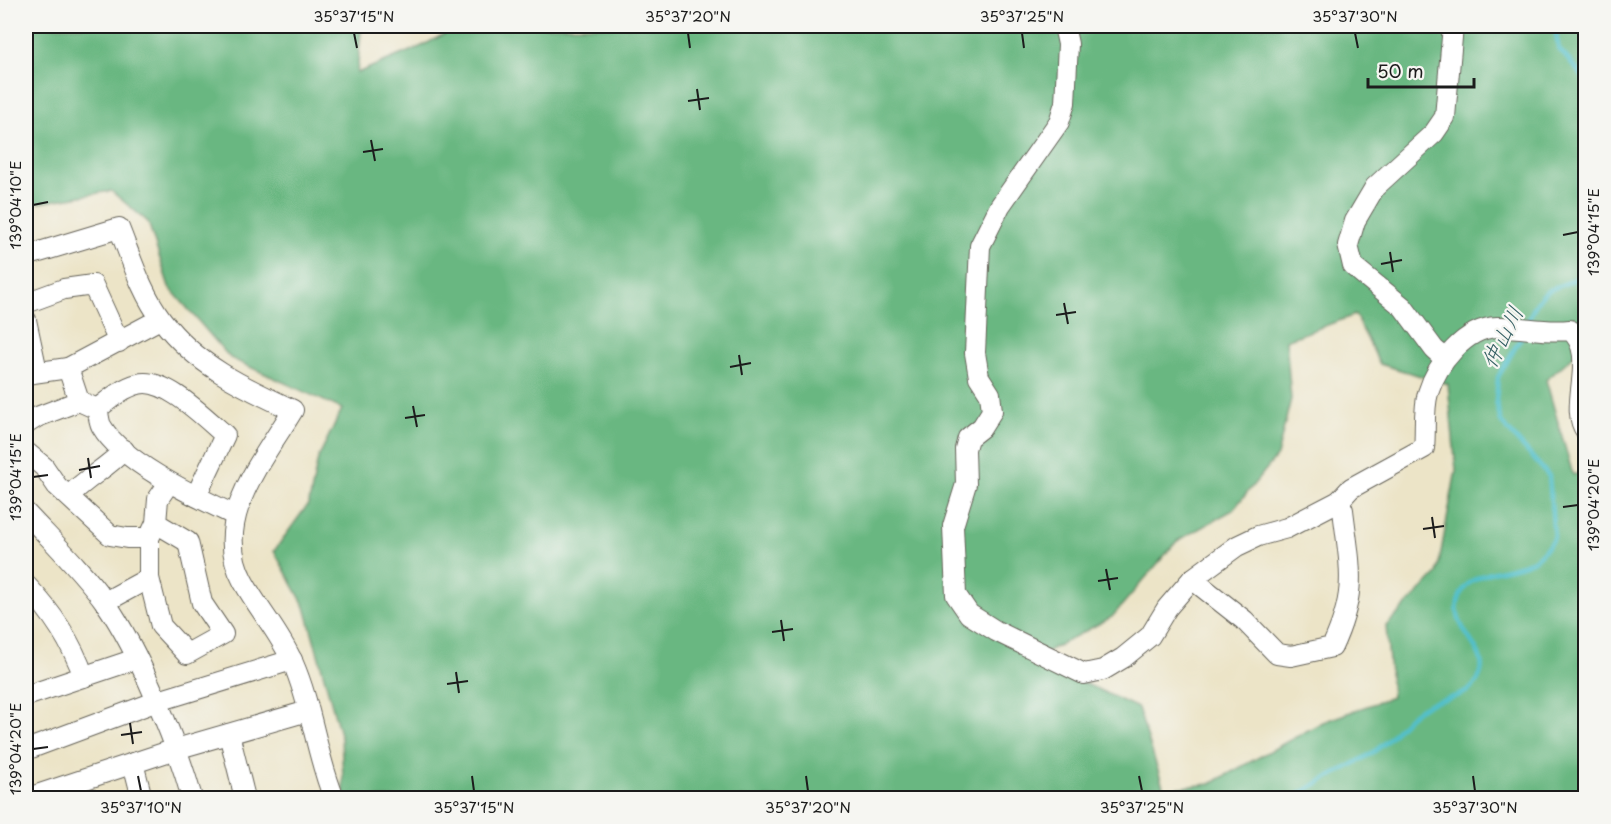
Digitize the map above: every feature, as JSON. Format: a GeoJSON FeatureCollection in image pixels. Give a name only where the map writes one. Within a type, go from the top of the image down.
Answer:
{"type":"FeatureCollection","features":[{"type":"Feature","properties":{"kind":"street"},"geometry":{"type":"LineString","coordinates":[[1064,26],[1068,44],[1066,92],[1059,122],[1000,206],[980,246],[975,353],[979,376],[990,394],[992,411],[982,427],[968,438],[965,449],[966,484],[953,526],[956,595],[969,614],[996,632],[1084,674],[1103,670],[1123,658],[1150,636],[1167,608],[1192,579],[1237,546],[1258,536],[1287,528],[1339,501],[1352,488],[1424,448],[1427,396],[1445,359],[1477,330],[1497,327],[1546,333],[1570,330],[1579,337],[1582,350],[1580,416],[1586,430]]}},
{"type":"Feature","properties":{"kind":"street"},"geometry":{"type":"LineString","coordinates":[[1445,359],[1434,349],[1403,307],[1353,266],[1348,245],[1355,221],[1375,188],[1434,133],[1445,117],[1453,26]]}},
{"type":"Feature","properties":{"kind":"street"},"geometry":{"type":"LineString","coordinates":[[26,256],[119,228],[160,319],[190,352],[222,376],[293,410],[249,484],[234,515],[231,549],[242,579],[292,660],[334,798]]}},
{"type":"Feature","properties":{"kind":"street"},"geometry":{"type":"LineString","coordinates":[[26,303],[63,289],[93,285],[119,342]]}},
{"type":"Feature","properties":{"kind":"street"},"geometry":{"type":"LineString","coordinates":[[26,320],[31,373],[68,368],[160,319]]}},
{"type":"Feature","properties":{"kind":"street"},"geometry":{"type":"LineString","coordinates":[[68,368],[79,400],[97,409],[102,427],[124,450],[168,483],[234,515]]}},
{"type":"Feature","properties":{"kind":"street"},"geometry":{"type":"LineString","coordinates":[[97,409],[118,394],[138,384],[155,382],[186,403],[225,435],[196,496]]}},
{"type":"Feature","properties":{"kind":"street"},"geometry":{"type":"LineString","coordinates":[[26,424],[37,417],[79,400]]}},
{"type":"Feature","properties":{"kind":"street"},"geometry":{"type":"LineString","coordinates":[[69,496],[83,481],[106,468],[124,450]]}},
{"type":"Feature","properties":{"kind":"street"},"geometry":{"type":"LineString","coordinates":[[26,452],[44,467],[57,486],[110,535],[127,538],[152,531],[188,542],[202,603],[224,634],[187,654],[161,626],[149,578],[152,531],[158,498],[168,483]]}},
{"type":"Feature","properties":{"kind":"street"},"geometry":{"type":"LineString","coordinates":[[1192,579],[1244,620],[1277,654],[1291,656],[1332,647],[1345,618],[1352,583],[1343,510],[1339,501]]}},
{"type":"Feature","properties":{"kind":"street"},"geometry":{"type":"LineString","coordinates":[[26,513],[105,603],[136,659],[176,749],[192,798]]}},
{"type":"Feature","properties":{"kind":"street"},"geometry":{"type":"LineString","coordinates":[[105,603],[149,578]]}},
{"type":"Feature","properties":{"kind":"street"},"geometry":{"type":"LineString","coordinates":[[28,593],[76,655],[84,677]]}},
{"type":"Feature","properties":{"kind":"street"},"geometry":{"type":"LineString","coordinates":[[26,696],[136,659]]}},
{"type":"Feature","properties":{"kind":"street"},"geometry":{"type":"LineString","coordinates":[[26,750],[155,702],[292,660]]}},
{"type":"Feature","properties":{"kind":"street"},"geometry":{"type":"LineString","coordinates":[[28,798],[64,793],[133,763],[308,711]]}},
{"type":"Feature","properties":{"kind":"street"},"geometry":{"type":"LineString","coordinates":[[229,734],[245,798]]}},
{"type":"Feature","properties":{"kind":"street"},"geometry":{"type":"LineString","coordinates":[[133,763],[142,798]]}},
{"type":"Feature","properties":{"kind":"green space"},"geometry":{"type":"Polygon","coordinates":[[[26,26],[364,26],[361,32],[357,73],[422,46],[459,26],[1585,26],[1585,346],[1546,380],[1573,475],[1585,471],[1585,798],[344,798],[341,738],[305,607],[274,551],[309,503],[318,458],[342,409],[230,358],[169,287],[148,222],[111,191],[26,205],[26,26]],[[1355,315],[1286,340],[1291,399],[1277,456],[1233,510],[1177,541],[1112,617],[1033,659],[1138,708],[1164,789],[1210,784],[1323,722],[1392,697],[1386,626],[1437,574],[1456,470],[1448,384],[1380,364],[1355,315]]]}},
{"type":"Feature","properties":{"kind":"waterway","name":"仲山川"},"geometry":{"type":"LineString","coordinates":[[1573,26],[1561,29],[1556,35],[1559,49],[1584,78],[1586,111]]}},
{"type":"Feature","properties":{"kind":"waterway","name":"仲山川"},"geometry":{"type":"LineString","coordinates":[[1586,132],[1585,161],[1577,191],[1578,203],[1586,222]]}},
{"type":"Feature","properties":{"kind":"waterway","name":"仲山川"},"geometry":{"type":"LineString","coordinates":[[1527,324],[1535,306],[1544,294],[1573,280],[1586,269]]}},
{"type":"Feature","properties":{"kind":"waterway","name":"仲山川"},"geometry":{"type":"LineString","coordinates":[[1294,798],[1380,747],[1420,709],[1471,689],[1480,675],[1482,665],[1480,656],[1459,618],[1457,608],[1460,596],[1473,580],[1532,561],[1554,538],[1549,476],[1501,422],[1496,401],[1498,377],[1523,334]]}}]}
